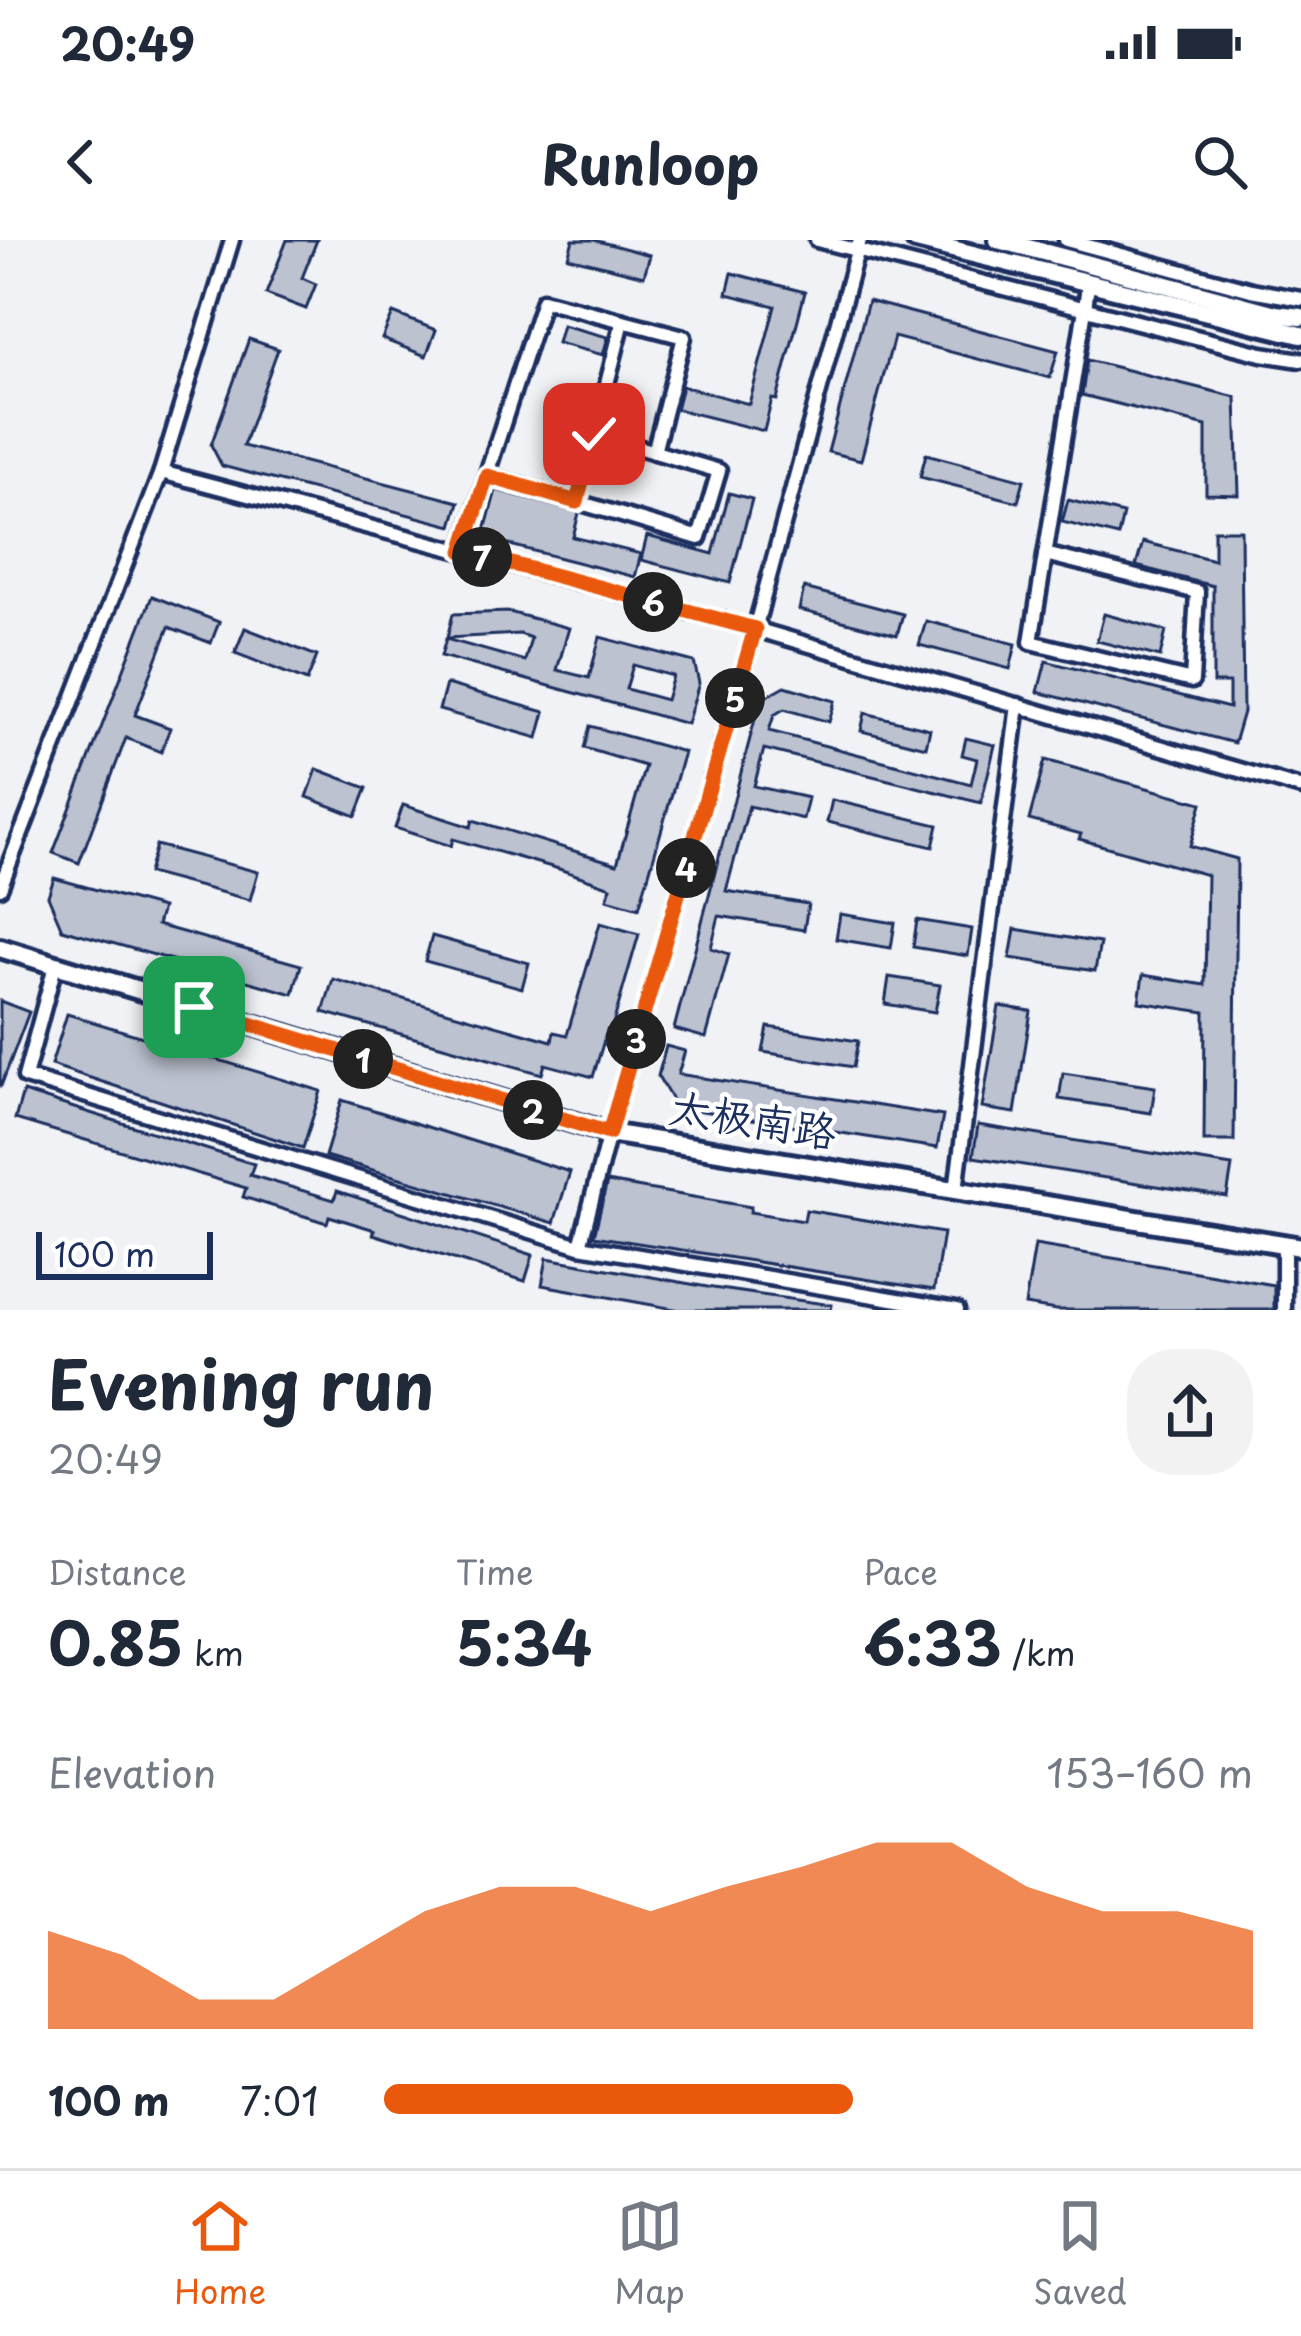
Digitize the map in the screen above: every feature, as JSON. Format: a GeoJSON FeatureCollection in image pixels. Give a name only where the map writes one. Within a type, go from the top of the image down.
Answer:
{"type":"FeatureCollection","features":[{"type":"Feature","properties":{"kind":"main road"},"geometry":{"type":"LineString","coordinates":[[916,240],[1301,335]]}},
{"type":"Feature","properties":{"kind":"main road"},"geometry":{"type":"LineString","coordinates":[[998,240],[1301,317]]}},
{"type":"Feature","properties":{"kind":"main road","name":"太极南路"},"geometry":{"type":"LineString","coordinates":[[0,948],[609,1133],[1293,1245]]}},
{"type":"Feature","properties":{"kind":"street"},"geometry":{"type":"LineString","coordinates":[[0,888],[161,472],[232,240]]}},
{"type":"Feature","properties":{"kind":"street"},"geometry":{"type":"LineString","coordinates":[[817,240],[858,245],[1084,309],[1262,355],[1301,360]]}},
{"type":"Feature","properties":{"kind":"street"},"geometry":{"type":"LineString","coordinates":[[1066,240],[1301,299]]}},
{"type":"Feature","properties":{"kind":"street"},"geometry":{"type":"LineString","coordinates":[[580,1246],[858,245]]}},
{"type":"Feature","properties":{"kind":"street"},"geometry":{"type":"LineString","coordinates":[[1046,554],[1197,592],[1192,682],[1031,642],[1088,284]]}},
{"type":"Feature","properties":{"kind":"street"},"geometry":{"type":"LineString","coordinates":[[463,551],[543,300],[684,337],[654,452]]}},
{"type":"Feature","properties":{"kind":"street"},"geometry":{"type":"LineString","coordinates":[[577,502],[623,321]]}},
{"type":"Feature","properties":{"kind":"street"},"geometry":{"type":"LineString","coordinates":[[487,476],[699,538],[719,472],[594,434]]}},
{"type":"Feature","properties":{"kind":"street"},"geometry":{"type":"LineString","coordinates":[[161,472],[755,629],[1301,788]]}},
{"type":"Feature","properties":{"kind":"street"},"geometry":{"type":"LineString","coordinates":[[956,1190],[1018,706]]}},
{"type":"Feature","properties":{"kind":"street"},"geometry":{"type":"LineString","coordinates":[[56,966],[25,1077],[580,1246],[957,1310]]}},
{"type":"Feature","properties":{"kind":"street"},"geometry":{"type":"LineString","coordinates":[[1284,1310],[1293,1245]]}},
{"type":"Feature","properties":{"kind":"building"},"geometry":{"type":"Polygon","coordinates":[[[287,240],[317,240],[302,278],[316,284],[306,309],[266,294],[287,240]]]}},
{"type":"Feature","properties":{"kind":"building"},"geometry":{"type":"Polygon","coordinates":[[[573,240],[594,240],[650,255],[644,276],[568,257],[573,240]]]}},
{"type":"Feature","properties":{"kind":"building"},"geometry":{"type":"Polygon","coordinates":[[[732,273],[805,292],[777,400],[772,399],[764,431],[676,409],[682,386],[749,404],[775,306],[727,294],[732,273]]]}},
{"type":"Feature","properties":{"kind":"building"},"geometry":{"type":"Polygon","coordinates":[[[868,301],[1058,351],[1050,378],[894,337],[861,460],[828,452],[868,301]]]}},
{"type":"Feature","properties":{"kind":"building"},"geometry":{"type":"Polygon","coordinates":[[[393,313],[436,330],[426,356],[382,339],[393,313]]]}},
{"type":"Feature","properties":{"kind":"building"},"geometry":{"type":"Polygon","coordinates":[[[562,325],[608,337],[603,355],[557,343],[562,325]]]}},
{"type":"Feature","properties":{"kind":"building"},"geometry":{"type":"Polygon","coordinates":[[[249,339],[278,349],[243,446],[459,502],[452,526],[222,466],[211,445],[249,339]]]}},
{"type":"Feature","properties":{"kind":"building"},"geometry":{"type":"Polygon","coordinates":[[[1087,360],[1236,397],[1239,495],[1206,494],[1206,426],[1082,395],[1087,360]]]}},
{"type":"Feature","properties":{"kind":"building"},"geometry":{"type":"Polygon","coordinates":[[[926,454],[1024,480],[1018,502],[920,477],[926,454]]]}},
{"type":"Feature","properties":{"kind":"building"},"geometry":{"type":"Polygon","coordinates":[[[496,490],[579,513],[573,537],[641,554],[635,577],[483,538],[496,490]]]}},
{"type":"Feature","properties":{"kind":"building"},"geometry":{"type":"Polygon","coordinates":[[[729,493],[752,499],[730,583],[641,560],[647,536],[713,554],[729,493]]]}},
{"type":"Feature","properties":{"kind":"building"},"geometry":{"type":"Polygon","coordinates":[[[1068,500],[1123,514],[1118,536],[1062,522],[1068,500]]]}},
{"type":"Feature","properties":{"kind":"building"},"geometry":{"type":"Polygon","coordinates":[[[1214,530],[1241,530],[1243,712],[1234,743],[1038,692],[1046,661],[1229,708],[1229,683],[1213,683],[1213,586],[1136,566],[1143,542],[1214,560],[1214,530]]]}},
{"type":"Feature","properties":{"kind":"building"},"geometry":{"type":"Polygon","coordinates":[[[804,588],[903,614],[897,635],[799,610],[804,588]]]}},
{"type":"Feature","properties":{"kind":"building"},"geometry":{"type":"Polygon","coordinates":[[[152,596],[219,622],[211,643],[169,627],[135,715],[170,728],[161,752],[126,738],[79,863],[53,853],[152,596]]]}},
{"type":"Feature","properties":{"kind":"building"},"geometry":{"type":"Polygon","coordinates":[[[509,612],[569,628],[557,670],[589,678],[600,637],[694,662],[699,683],[687,724],[441,656],[446,639],[525,661],[531,638],[520,634],[447,638],[453,614],[509,612]],[[633,665],[626,689],[666,700],[673,676],[633,665]]]}},
{"type":"Feature","properties":{"kind":"building"},"geometry":{"type":"Polygon","coordinates":[[[1104,614],[1166,631],[1160,657],[1097,641],[1104,614]]]}},
{"type":"Feature","properties":{"kind":"building"},"geometry":{"type":"Polygon","coordinates":[[[926,621],[1016,644],[1010,669],[919,645],[926,621]]]}},
{"type":"Feature","properties":{"kind":"building"},"geometry":{"type":"Polygon","coordinates":[[[245,628],[317,656],[307,681],[235,653],[245,628]]]}},
{"type":"Feature","properties":{"kind":"building"},"geometry":{"type":"Polygon","coordinates":[[[446,684],[545,712],[538,738],[439,710],[446,684]]]}},
{"type":"Feature","properties":{"kind":"building"},"geometry":{"type":"Polygon","coordinates":[[[785,686],[835,701],[829,722],[784,709],[774,715],[769,731],[971,784],[977,759],[962,755],[966,738],[995,745],[981,803],[764,749],[754,786],[808,798],[803,819],[749,806],[726,891],[808,904],[804,930],[719,916],[711,948],[729,954],[706,1038],[674,1029],[760,700],[785,686]]]}},
{"type":"Feature","properties":{"kind":"building"},"geometry":{"type":"Polygon","coordinates":[[[865,713],[930,729],[926,747],[861,731],[865,713]]]}},
{"type":"Feature","properties":{"kind":"building"},"geometry":{"type":"Polygon","coordinates":[[[590,726],[684,752],[639,908],[607,899],[611,887],[559,869],[453,839],[451,846],[395,828],[403,805],[471,827],[473,820],[617,864],[645,766],[584,748],[590,726]]]}},
{"type":"Feature","properties":{"kind":"building"},"geometry":{"type":"Polygon","coordinates":[[[1045,760],[1202,803],[1190,846],[1237,859],[1234,1141],[1204,1141],[1205,1012],[1139,1002],[1143,975],[1205,985],[1207,875],[1029,820],[1045,760]]]}},
{"type":"Feature","properties":{"kind":"building"},"geometry":{"type":"Polygon","coordinates":[[[317,769],[367,788],[356,816],[307,797],[317,769]]]}},
{"type":"Feature","properties":{"kind":"building"},"geometry":{"type":"Polygon","coordinates":[[[832,800],[938,825],[933,847],[827,822],[832,800]]]}},
{"type":"Feature","properties":{"kind":"building"},"geometry":{"type":"Polygon","coordinates":[[[156,845],[258,872],[250,900],[148,873],[156,845]]]}},
{"type":"Feature","properties":{"kind":"building"},"geometry":{"type":"Polygon","coordinates":[[[54,878],[162,908],[157,925],[301,965],[293,994],[62,929],[48,896],[54,878]]]}},
{"type":"Feature","properties":{"kind":"building"},"geometry":{"type":"Polygon","coordinates":[[[840,914],[895,923],[891,948],[836,939],[840,914]]]}},
{"type":"Feature","properties":{"kind":"building"},"geometry":{"type":"Polygon","coordinates":[[[917,920],[972,929],[968,956],[913,947],[917,920]]]}},
{"type":"Feature","properties":{"kind":"building"},"geometry":{"type":"Polygon","coordinates":[[[600,923],[639,934],[593,1077],[545,1064],[542,1074],[323,1012],[333,979],[552,1041],[554,1032],[567,1035],[600,923]]]}},
{"type":"Feature","properties":{"kind":"building"},"geometry":{"type":"Polygon","coordinates":[[[1015,929],[1100,943],[1095,971],[1010,958],[1015,929]]]}},
{"type":"Feature","properties":{"kind":"building"},"geometry":{"type":"Polygon","coordinates":[[[432,936],[529,963],[522,988],[425,961],[432,936]]]}},
{"type":"Feature","properties":{"kind":"building"},"geometry":{"type":"Polygon","coordinates":[[[889,977],[940,985],[935,1012],[885,1004],[889,977]]]}},
{"type":"Feature","properties":{"kind":"building"},"geometry":{"type":"Polygon","coordinates":[[[0,1001],[29,1012],[1,1086],[0,1086],[0,1001]]]}},
{"type":"Feature","properties":{"kind":"building"},"geometry":{"type":"Polygon","coordinates":[[[999,1006],[1031,1011],[1015,1113],[982,1108],[999,1006]]]}},
{"type":"Feature","properties":{"kind":"building"},"geometry":{"type":"Polygon","coordinates":[[[67,1014],[321,1091],[303,1148],[51,1065],[67,1014]]]}},
{"type":"Feature","properties":{"kind":"building"},"geometry":{"type":"Polygon","coordinates":[[[768,1027],[858,1041],[853,1067],[763,1052],[768,1027]]]}},
{"type":"Feature","properties":{"kind":"building"},"geometry":{"type":"Polygon","coordinates":[[[666,1046],[685,1051],[678,1074],[943,1116],[937,1148],[676,1107],[658,1076],[666,1046]]]}},
{"type":"Feature","properties":{"kind":"building"},"geometry":{"type":"Polygon","coordinates":[[[1063,1073],[1155,1087],[1151,1113],[1059,1099],[1063,1073]]]}},
{"type":"Feature","properties":{"kind":"building"},"geometry":{"type":"Polygon","coordinates":[[[23,1092],[254,1164],[250,1175],[334,1200],[337,1191],[533,1255],[525,1281],[329,1216],[327,1223],[243,1197],[246,1188],[15,1119],[23,1092]]]}},
{"type":"Feature","properties":{"kind":"building"},"geometry":{"type":"Polygon","coordinates":[[[342,1100],[570,1172],[554,1223],[325,1156],[342,1100]]]}},
{"type":"Feature","properties":{"kind":"building"},"geometry":{"type":"Polygon","coordinates":[[[978,1125],[1232,1166],[1227,1197],[973,1157],[978,1125]]]}},
{"type":"Feature","properties":{"kind":"building"},"geometry":{"type":"Polygon","coordinates":[[[607,1182],[804,1221],[806,1210],[943,1233],[934,1290],[594,1236],[607,1182]]]}},
{"type":"Feature","properties":{"kind":"building"},"geometry":{"type":"Polygon","coordinates":[[[1035,1245],[1274,1285],[1274,1310],[1056,1310],[1025,1305],[1035,1245]]]}},
{"type":"Feature","properties":{"kind":"building"},"geometry":{"type":"Polygon","coordinates":[[[547,1258],[832,1305],[831,1310],[680,1310],[542,1285],[547,1258]]]}},
{"type":"Feature","properties":{"kind":"route"},"geometry":{"type":"LineString","coordinates":[[194,1007],[609,1133],[755,629],[463,551],[487,476],[577,502],[594,434]]}}]}
